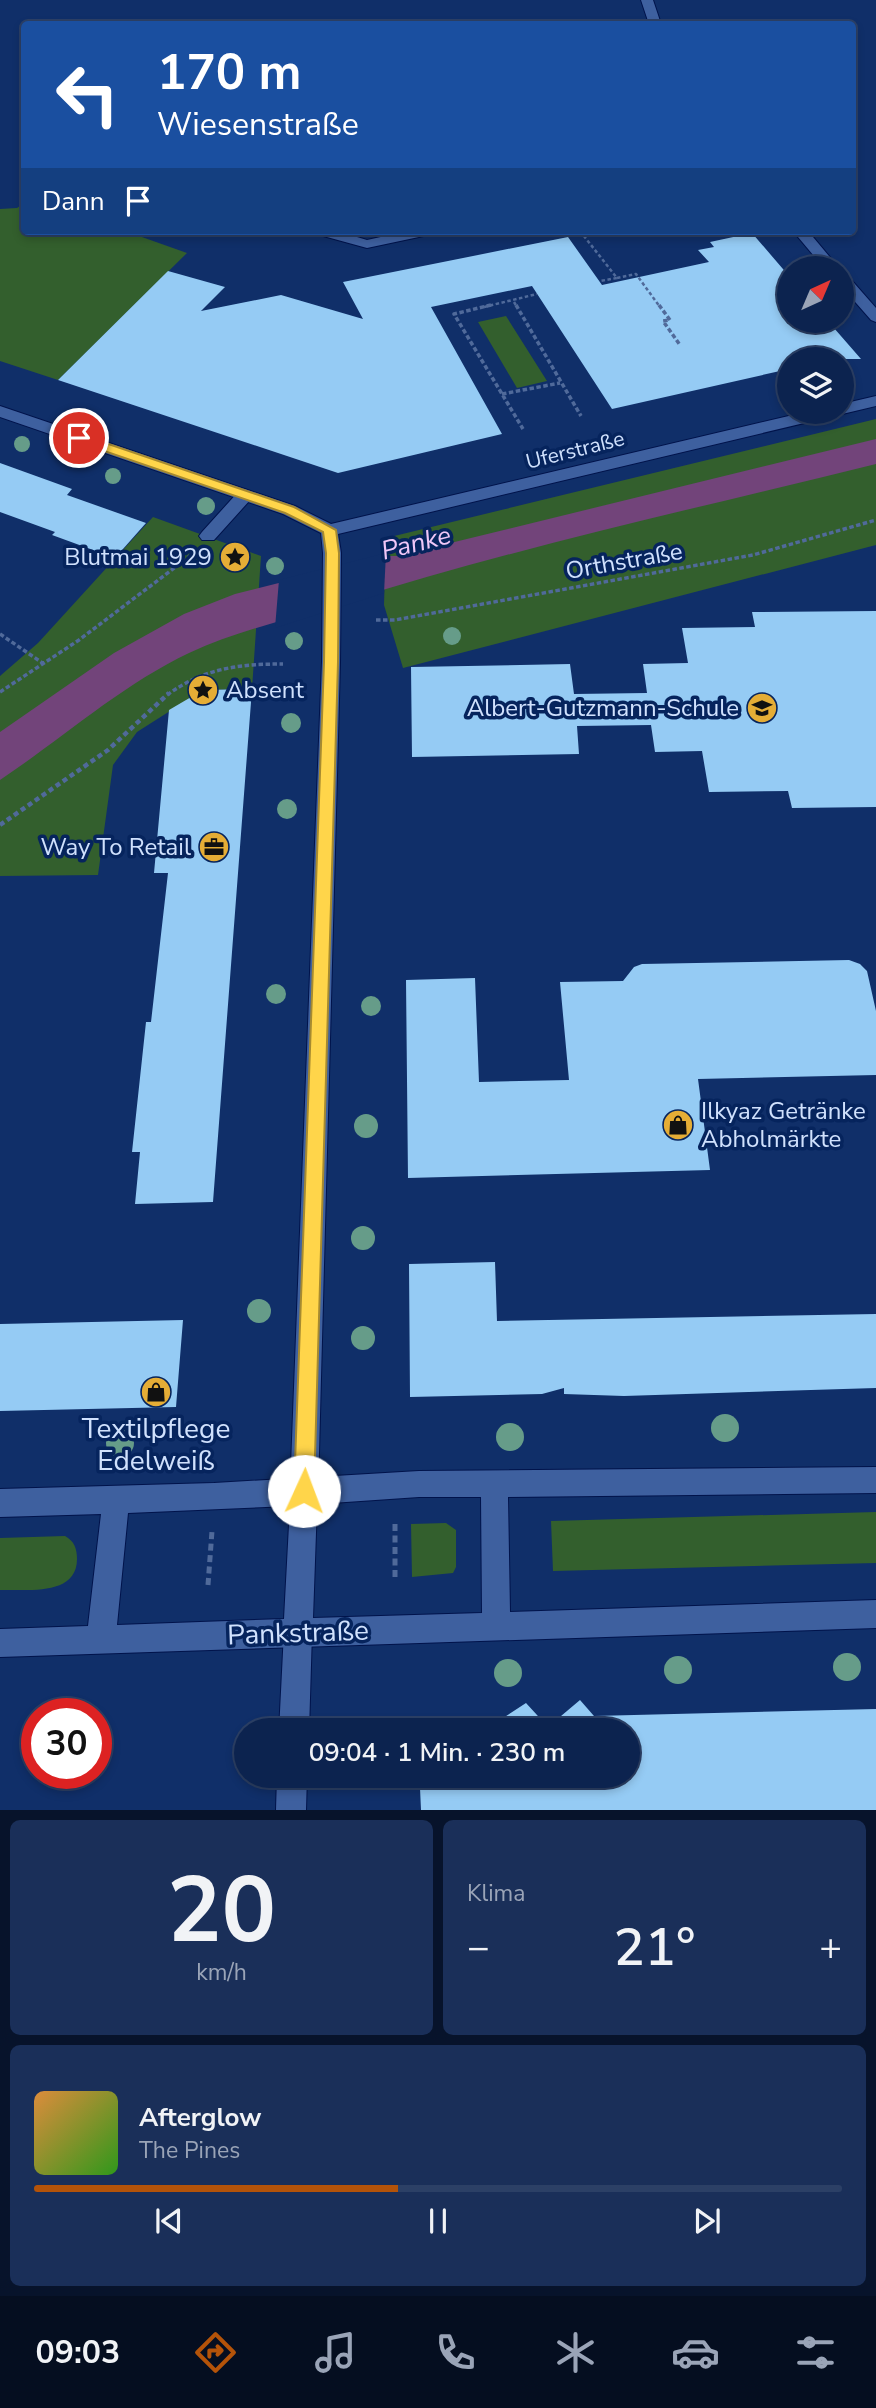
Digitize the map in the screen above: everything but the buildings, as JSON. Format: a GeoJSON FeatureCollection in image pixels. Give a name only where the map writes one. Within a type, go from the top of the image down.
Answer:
{"type":"FeatureCollection","features":[{"type":"Feature","properties":{"kind":"street"},"geometry":{"type":"LineString","coordinates":[[647,0],[654,21]]}},
{"type":"Feature","properties":{"kind":"street"},"geometry":{"type":"LineString","coordinates":[[335,235],[367,244],[409,235]]}},
{"type":"Feature","properties":{"kind":"street"},"geometry":{"type":"LineString","coordinates":[[803,235],[822,256]]}},
{"type":"Feature","properties":{"kind":"street"},"geometry":{"type":"LineString","coordinates":[[854,292],[876,317]]}},
{"type":"Feature","properties":{"kind":"street"},"geometry":{"type":"LineString","coordinates":[[854,406],[876,401]]}},
{"type":"Feature","properties":{"kind":"street"},"geometry":{"type":"LineString","coordinates":[[0,411],[289,510],[329,530],[332,553],[331,618],[295,1718]]}},
{"type":"Feature","properties":{"kind":"street","name":"Uferstraße"},"geometry":{"type":"LineString","coordinates":[[329,530],[778,424]]}},
{"type":"Feature","properties":{"kind":"street"},"geometry":{"type":"LineString","coordinates":[[208,536],[245,495]]}},
{"type":"Feature","properties":{"kind":"street"},"geometry":{"type":"LineString","coordinates":[[0,1503],[494,1483],[876,1480]]}},
{"type":"Feature","properties":{"kind":"street"},"geometry":{"type":"LineString","coordinates":[[494,1483],[496,1625]]}},
{"type":"Feature","properties":{"kind":"street"},"geometry":{"type":"LineString","coordinates":[[101,1640],[116,1499]]}},
{"type":"Feature","properties":{"kind":"street","name":"Pankstraße"},"geometry":{"type":"LineString","coordinates":[[0,1643],[876,1614]]}},
{"type":"Feature","properties":{"kind":"street"},"geometry":{"type":"LineString","coordinates":[[291,1810],[292,1788]]}},
{"type":"Feature","properties":{"kind":"path"},"geometry":{"type":"LineString","coordinates":[[583,235],[617,278]]}},
{"type":"Feature","properties":{"kind":"path"},"geometry":{"type":"LineString","coordinates":[[600,281],[636,274],[670,320],[663,321],[680,345]]}},
{"type":"Feature","properties":{"kind":"path"},"geometry":{"type":"LineString","coordinates":[[523,429],[454,314],[537,295]]}},
{"type":"Feature","properties":{"kind":"path"},"geometry":{"type":"LineString","coordinates":[[514,302],[581,416]]}},
{"type":"Feature","properties":{"kind":"path"},"geometry":{"type":"LineString","coordinates":[[502,394],[560,383]]}},
{"type":"Feature","properties":{"kind":"path","name":"Orthstraße"},"geometry":{"type":"LineString","coordinates":[[376,620],[396,620],[753,555],[876,520]]}},
{"type":"Feature","properties":{"kind":"path"},"geometry":{"type":"LineString","coordinates":[[0,692],[79,640],[183,563],[208,536]]}},
{"type":"Feature","properties":{"kind":"path"},"geometry":{"type":"LineString","coordinates":[[0,634],[44,663]]}},
{"type":"Feature","properties":{"kind":"path"},"geometry":{"type":"LineString","coordinates":[[0,825],[108,750],[169,693],[206,672],[251,664],[283,664]]}},
{"type":"Feature","properties":{"kind":"path"},"geometry":{"type":"LineString","coordinates":[[395,1524],[395,1578]]}},
{"type":"Feature","properties":{"kind":"path"},"geometry":{"type":"LineString","coordinates":[[208,1584],[212,1531]]}},
{"type":"Feature","properties":{"kind":"green space"},"geometry":{"type":"Polygon","coordinates":[[[21,205],[21,235],[136,235],[187,253],[58,380],[0,361],[0,209],[21,205]]]}},
{"type":"Feature","properties":{"kind":"green space"},"geometry":{"type":"Polygon","coordinates":[[[506,316],[547,381],[517,388],[478,322],[506,316]]]}},
{"type":"Feature","properties":{"kind":"green space"},"geometry":{"type":"Polygon","coordinates":[[[876,419],[876,545],[403,668],[384,605],[386,538],[876,419]]]}},
{"type":"Feature","properties":{"kind":"green space"},"geometry":{"type":"Polygon","coordinates":[[[153,517],[261,556],[252,689],[203,690],[137,732],[113,765],[98,875],[0,876],[0,676],[38,643],[153,517]]]}},
{"type":"Feature","properties":{"kind":"green space"},"geometry":{"type":"Polygon","coordinates":[[[876,1512],[876,1563],[553,1571],[551,1521],[876,1512]]]}},
{"type":"Feature","properties":{"kind":"green space"},"geometry":{"type":"Polygon","coordinates":[[[446,1523],[456,1530],[456,1567],[453,1573],[412,1577],[411,1524],[446,1523]]]}},
{"type":"Feature","properties":{"kind":"green space"},"geometry":{"type":"Polygon","coordinates":[[[65,1536],[73,1543],[77,1555],[75,1571],[68,1580],[59,1585],[35,1590],[0,1590],[0,1538],[65,1536]]]}},
{"type":"Feature","properties":{"kind":"shaded area"},"geometry":{"type":"Polygon","coordinates":[[[876,439],[876,464],[476,563],[265,625],[208,645],[139,681],[0,780],[0,732],[114,653],[184,614],[235,594],[876,439]]]}},
{"type":"Feature","properties":{"kind":"pier"},"geometry":{"type":"Polygon","coordinates":[[[386,553],[384,593],[275,628],[279,580],[386,553]]]}},
{"type":"Feature","properties":{"kind":"place","name":"Blutmai 1929"},"geometry":{"type":"Point","coordinates":[235,557]}},
{"type":"Feature","properties":{"kind":"place","name":"Absent"},"geometry":{"type":"Point","coordinates":[203,690]}},
{"type":"Feature","properties":{"kind":"place","name":"Albert-Gutzmann-Schule"},"geometry":{"type":"Point","coordinates":[762,708]}},
{"type":"Feature","properties":{"kind":"place","name":"Way To Retail"},"geometry":{"type":"Point","coordinates":[214,847]}},
{"type":"Feature","properties":{"kind":"place","name":"Ilkyaz Getränke Abholmärkte"},"geometry":{"type":"Point","coordinates":[678,1125]}},
{"type":"Feature","properties":{"kind":"place","name":"Textilpflege Edelweiß"},"geometry":{"type":"Point","coordinates":[156,1392]}},
{"type":"Feature","properties":{"kind":"route"},"geometry":{"type":"LineString","coordinates":[[79,438],[289,510],[329,530],[332,553],[331,662],[304,1491]]}},
{"type":"Feature","properties":{"kind":"water label","name":"Panke"},"geometry":{"type":"Point","coordinates":[416,543]}}]}
